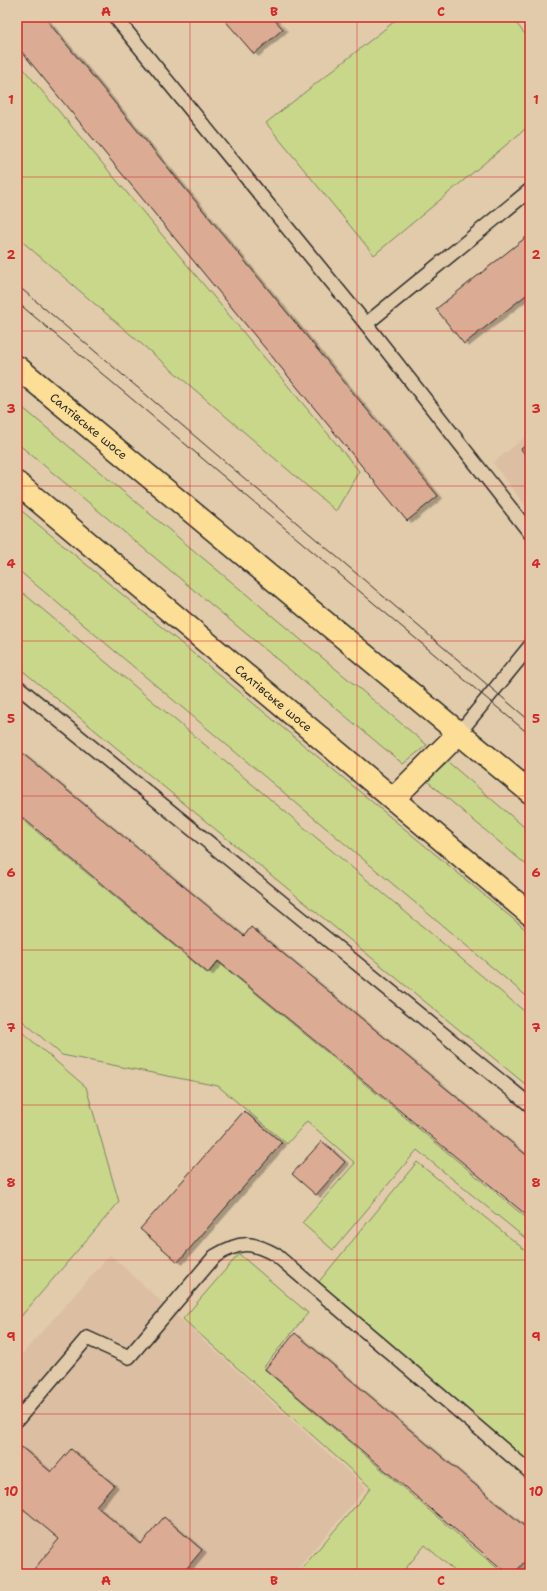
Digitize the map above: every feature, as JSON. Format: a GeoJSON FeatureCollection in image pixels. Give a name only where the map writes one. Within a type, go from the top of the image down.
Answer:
{"type":"FeatureCollection","features":[{"type":"Feature","properties":{"kind":"main road","name":"Салтівське шосе"},"geometry":{"type":"LineString","coordinates":[[17,367],[530,792]]}},
{"type":"Feature","properties":{"kind":"main road","name":"Салтівське шосе"},"geometry":{"type":"LineString","coordinates":[[17,483],[530,914]]}},
{"type":"Feature","properties":{"kind":"main road"},"geometry":{"type":"LineString","coordinates":[[393,799],[459,733]]}},
{"type":"Feature","properties":{"kind":"lane"},"geometry":{"type":"LineString","coordinates":[[115,17],[366,324],[530,533]]}},
{"type":"Feature","properties":{"kind":"lane"},"geometry":{"type":"LineString","coordinates":[[366,324],[530,190]]}},
{"type":"Feature","properties":{"kind":"lane"},"geometry":{"type":"LineString","coordinates":[[459,733],[530,646]]}},
{"type":"Feature","properties":{"kind":"lane"},"geometry":{"type":"LineString","coordinates":[[17,686],[530,1105]]}},
{"type":"Feature","properties":{"kind":"lane"},"geometry":{"type":"LineString","coordinates":[[17,1420],[87,1338],[129,1357],[216,1256],[230,1247],[247,1244],[264,1248],[276,1255],[530,1472]]}},
{"type":"Feature","properties":{"kind":"shaded area"},"geometry":{"type":"Polygon","coordinates":[[[530,433],[530,512],[493,463],[530,433]]]}},
{"type":"Feature","properties":{"kind":"shaded area"},"geometry":{"type":"Polygon","coordinates":[[[110,1255],[366,1488],[293,1574],[17,1574],[17,1360],[110,1255]]]}},
{"type":"Feature","properties":{"kind":"green space"},"geometry":{"type":"Polygon","coordinates":[[[400,17],[511,17],[530,40],[530,125],[374,255],[266,123],[400,17]]]}},
{"type":"Feature","properties":{"kind":"green space"},"geometry":{"type":"Polygon","coordinates":[[[17,61],[359,471],[336,511],[17,237],[17,61]]]}},
{"type":"Feature","properties":{"kind":"green space"},"geometry":{"type":"Polygon","coordinates":[[[17,403],[427,745],[403,764],[17,443],[17,403]]]}},
{"type":"Feature","properties":{"kind":"green space"},"geometry":{"type":"Polygon","coordinates":[[[17,507],[530,933],[530,999],[17,569],[17,507]]]}},
{"type":"Feature","properties":{"kind":"green space"},"geometry":{"type":"Polygon","coordinates":[[[17,588],[530,1016],[530,1088],[17,666],[17,588]]]}},
{"type":"Feature","properties":{"kind":"green space"},"geometry":{"type":"Polygon","coordinates":[[[448,762],[530,832],[530,868],[427,781],[448,762]]]}},
{"type":"Feature","properties":{"kind":"green space"},"geometry":{"type":"Polygon","coordinates":[[[17,815],[208,974],[218,962],[530,1221],[530,1242],[417,1150],[333,1250],[302,1223],[355,1163],[307,1121],[287,1144],[218,1086],[62,1055],[17,1016],[17,815]]]}},
{"type":"Feature","properties":{"kind":"green space"},"geometry":{"type":"Polygon","coordinates":[[[17,1028],[86,1087],[119,1202],[17,1321],[17,1028]]]}},
{"type":"Feature","properties":{"kind":"green space"},"geometry":{"type":"Polygon","coordinates":[[[417,1162],[530,1254],[530,1465],[317,1284],[417,1162]]]}},
{"type":"Feature","properties":{"kind":"green space"},"geometry":{"type":"Polygon","coordinates":[[[239,1254],[308,1313],[263,1368],[504,1574],[458,1574],[425,1545],[401,1574],[297,1574],[371,1488],[183,1319],[239,1254]]]}},
{"type":"Feature","properties":{"kind":"building"},"geometry":{"type":"Polygon","coordinates":[[[17,17],[44,17],[438,496],[407,521],[17,46],[17,17]]]}},
{"type":"Feature","properties":{"kind":"building"},"geometry":{"type":"Polygon","coordinates":[[[222,17],[272,17],[283,29],[254,54],[222,17]]]}},
{"type":"Feature","properties":{"kind":"building"},"geometry":{"type":"Polygon","coordinates":[[[530,234],[530,292],[464,344],[436,309],[530,234]]]}},
{"type":"Feature","properties":{"kind":"building"},"geometry":{"type":"Polygon","coordinates":[[[530,442],[530,461],[521,449],[530,442]]]}},
{"type":"Feature","properties":{"kind":"building"},"geometry":{"type":"Polygon","coordinates":[[[17,749],[244,936],[251,927],[530,1158],[530,1218],[218,961],[208,973],[17,813],[17,749]]]}},
{"type":"Feature","properties":{"kind":"building"},"geometry":{"type":"Polygon","coordinates":[[[244,1111],[282,1143],[178,1262],[140,1229],[244,1111]]]}},
{"type":"Feature","properties":{"kind":"building"},"geometry":{"type":"Polygon","coordinates":[[[322,1141],[345,1162],[316,1195],[292,1174],[322,1141]]]}},
{"type":"Feature","properties":{"kind":"building"},"geometry":{"type":"Polygon","coordinates":[[[295,1333],[530,1531],[530,1555],[514,1574],[508,1574],[265,1369],[295,1333]]]}},
{"type":"Feature","properties":{"kind":"building"},"geometry":{"type":"Polygon","coordinates":[[[19,1445],[51,1472],[71,1449],[114,1485],[96,1506],[141,1544],[164,1517],[202,1550],[182,1574],[30,1574],[59,1539],[21,1507],[17,1511],[17,1448],[19,1445]]]}},
{"type":"Feature","properties":{"kind":"tram line"},"geometry":{"type":"LineString","coordinates":[[17,285],[530,721]]}},
{"type":"Feature","properties":{"kind":"tram line"},"geometry":{"type":"LineString","coordinates":[[17,302],[530,735]]}}]}
